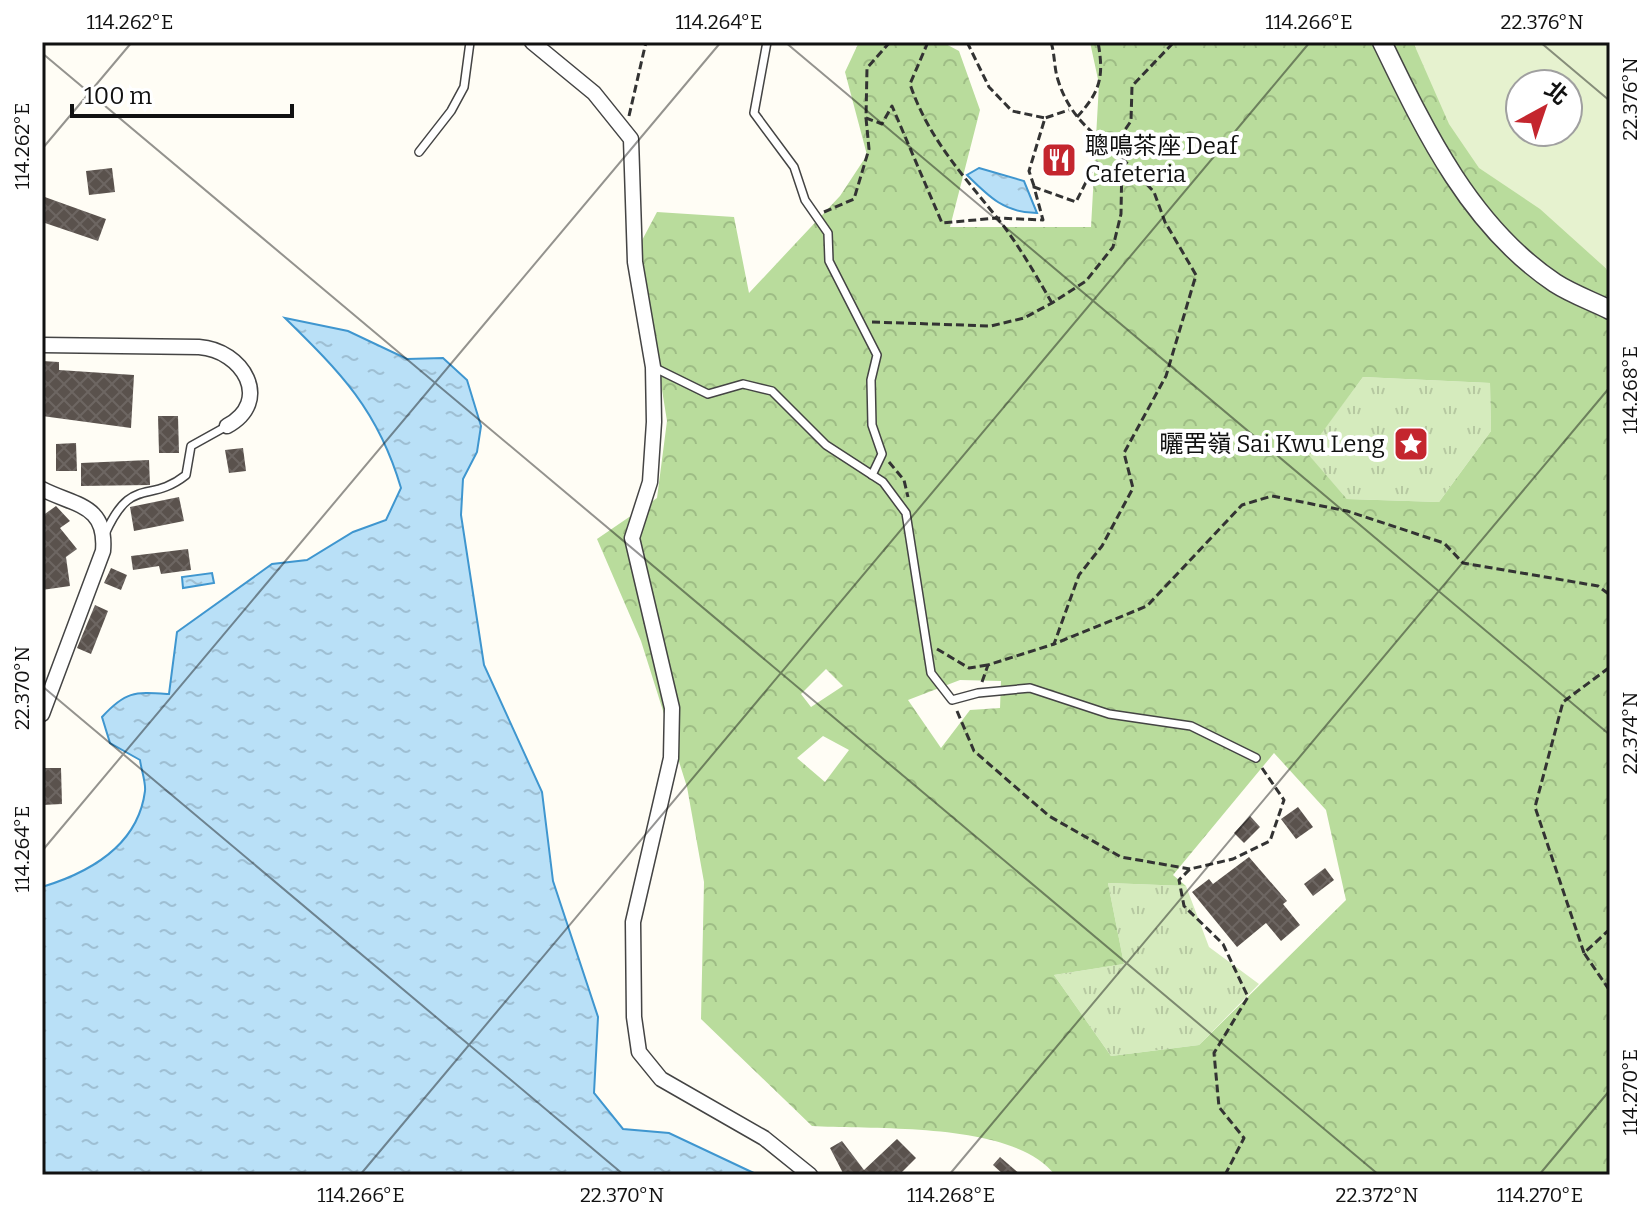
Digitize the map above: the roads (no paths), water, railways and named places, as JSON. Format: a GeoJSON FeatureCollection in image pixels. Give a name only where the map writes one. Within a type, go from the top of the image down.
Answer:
{"type":"FeatureCollection","features":[{"type":"Feature","properties":{"kind":"street"},"geometry":{"type":"LineString","coordinates":[[532,42],[594,93],[631,139],[635,262],[653,367],[654,461],[632,538],[672,708],[671,758],[633,922],[634,1017],[639,1052],[661,1079],[764,1138],[810,1175]]}},
{"type":"Feature","properties":{"kind":"street"},"geometry":{"type":"LineString","coordinates":[[1382,42],[1427,135],[1463,191],[1502,238],[1556,283],[1610,310]]}},
{"type":"Feature","properties":{"kind":"street"},"geometry":{"type":"LineString","coordinates":[[42,345],[199,347],[225,352],[243,370],[249,395],[243,414],[227,426]]}},
{"type":"Feature","properties":{"kind":"street"},"geometry":{"type":"LineString","coordinates":[[42,489],[87,508],[99,519],[105,534],[103,551],[42,714]]}},
{"type":"Feature","properties":{"kind":"lane"},"geometry":{"type":"LineString","coordinates":[[419,152],[451,111],[464,87],[470,42]]}},
{"type":"Feature","properties":{"kind":"lane"},"geometry":{"type":"LineString","coordinates":[[767,42],[754,113],[794,167],[805,200],[828,233],[829,261],[877,355],[871,380],[872,425],[882,454],[872,475]]}},
{"type":"Feature","properties":{"kind":"lane"},"geometry":{"type":"LineString","coordinates":[[653,367],[708,394],[743,384],[772,391],[826,445],[883,482],[906,513],[931,673],[952,700],[978,693],[1030,688],[1109,714],[1191,726],[1256,758]]}},
{"type":"Feature","properties":{"kind":"lane"},"geometry":{"type":"LineString","coordinates":[[105,534],[116,510],[127,497],[179,481],[186,475],[191,446],[227,426]]}},
{"type":"Feature","properties":{"kind":"water"},"geometry":{"type":"Polygon","coordinates":[[[979,168],[1024,181],[1037,213],[1007,207],[990,197],[967,175],[979,168]]]}},
{"type":"Feature","properties":{"kind":"water"},"geometry":{"type":"Polygon","coordinates":[[[285,318],[348,331],[407,359],[443,358],[467,380],[481,426],[477,452],[463,479],[461,515],[484,665],[542,792],[553,881],[598,1017],[594,1093],[623,1129],[669,1133],[758,1175],[42,1175],[42,887],[93,865],[121,842],[140,810],[145,791],[140,760],[110,743],[102,717],[131,695],[169,694],[177,632],[272,564],[307,560],[353,532],[386,520],[401,488],[392,461],[369,414],[340,375],[285,318]]]}},
{"type":"Feature","properties":{"kind":"water"},"geometry":{"type":"Polygon","coordinates":[[[212,573],[214,583],[183,588],[182,577],[212,573]]]}},
{"type":"Feature","properties":{"kind":"place","name":"聰鳴茶座 Deaf Cafeteria"},"geometry":{"type":"Point","coordinates":[1059,160]}},
{"type":"Feature","properties":{"kind":"place","name":"曬罟嶺 Sai Kwu Leng"},"geometry":{"type":"Point","coordinates":[1411,444]}}]}
